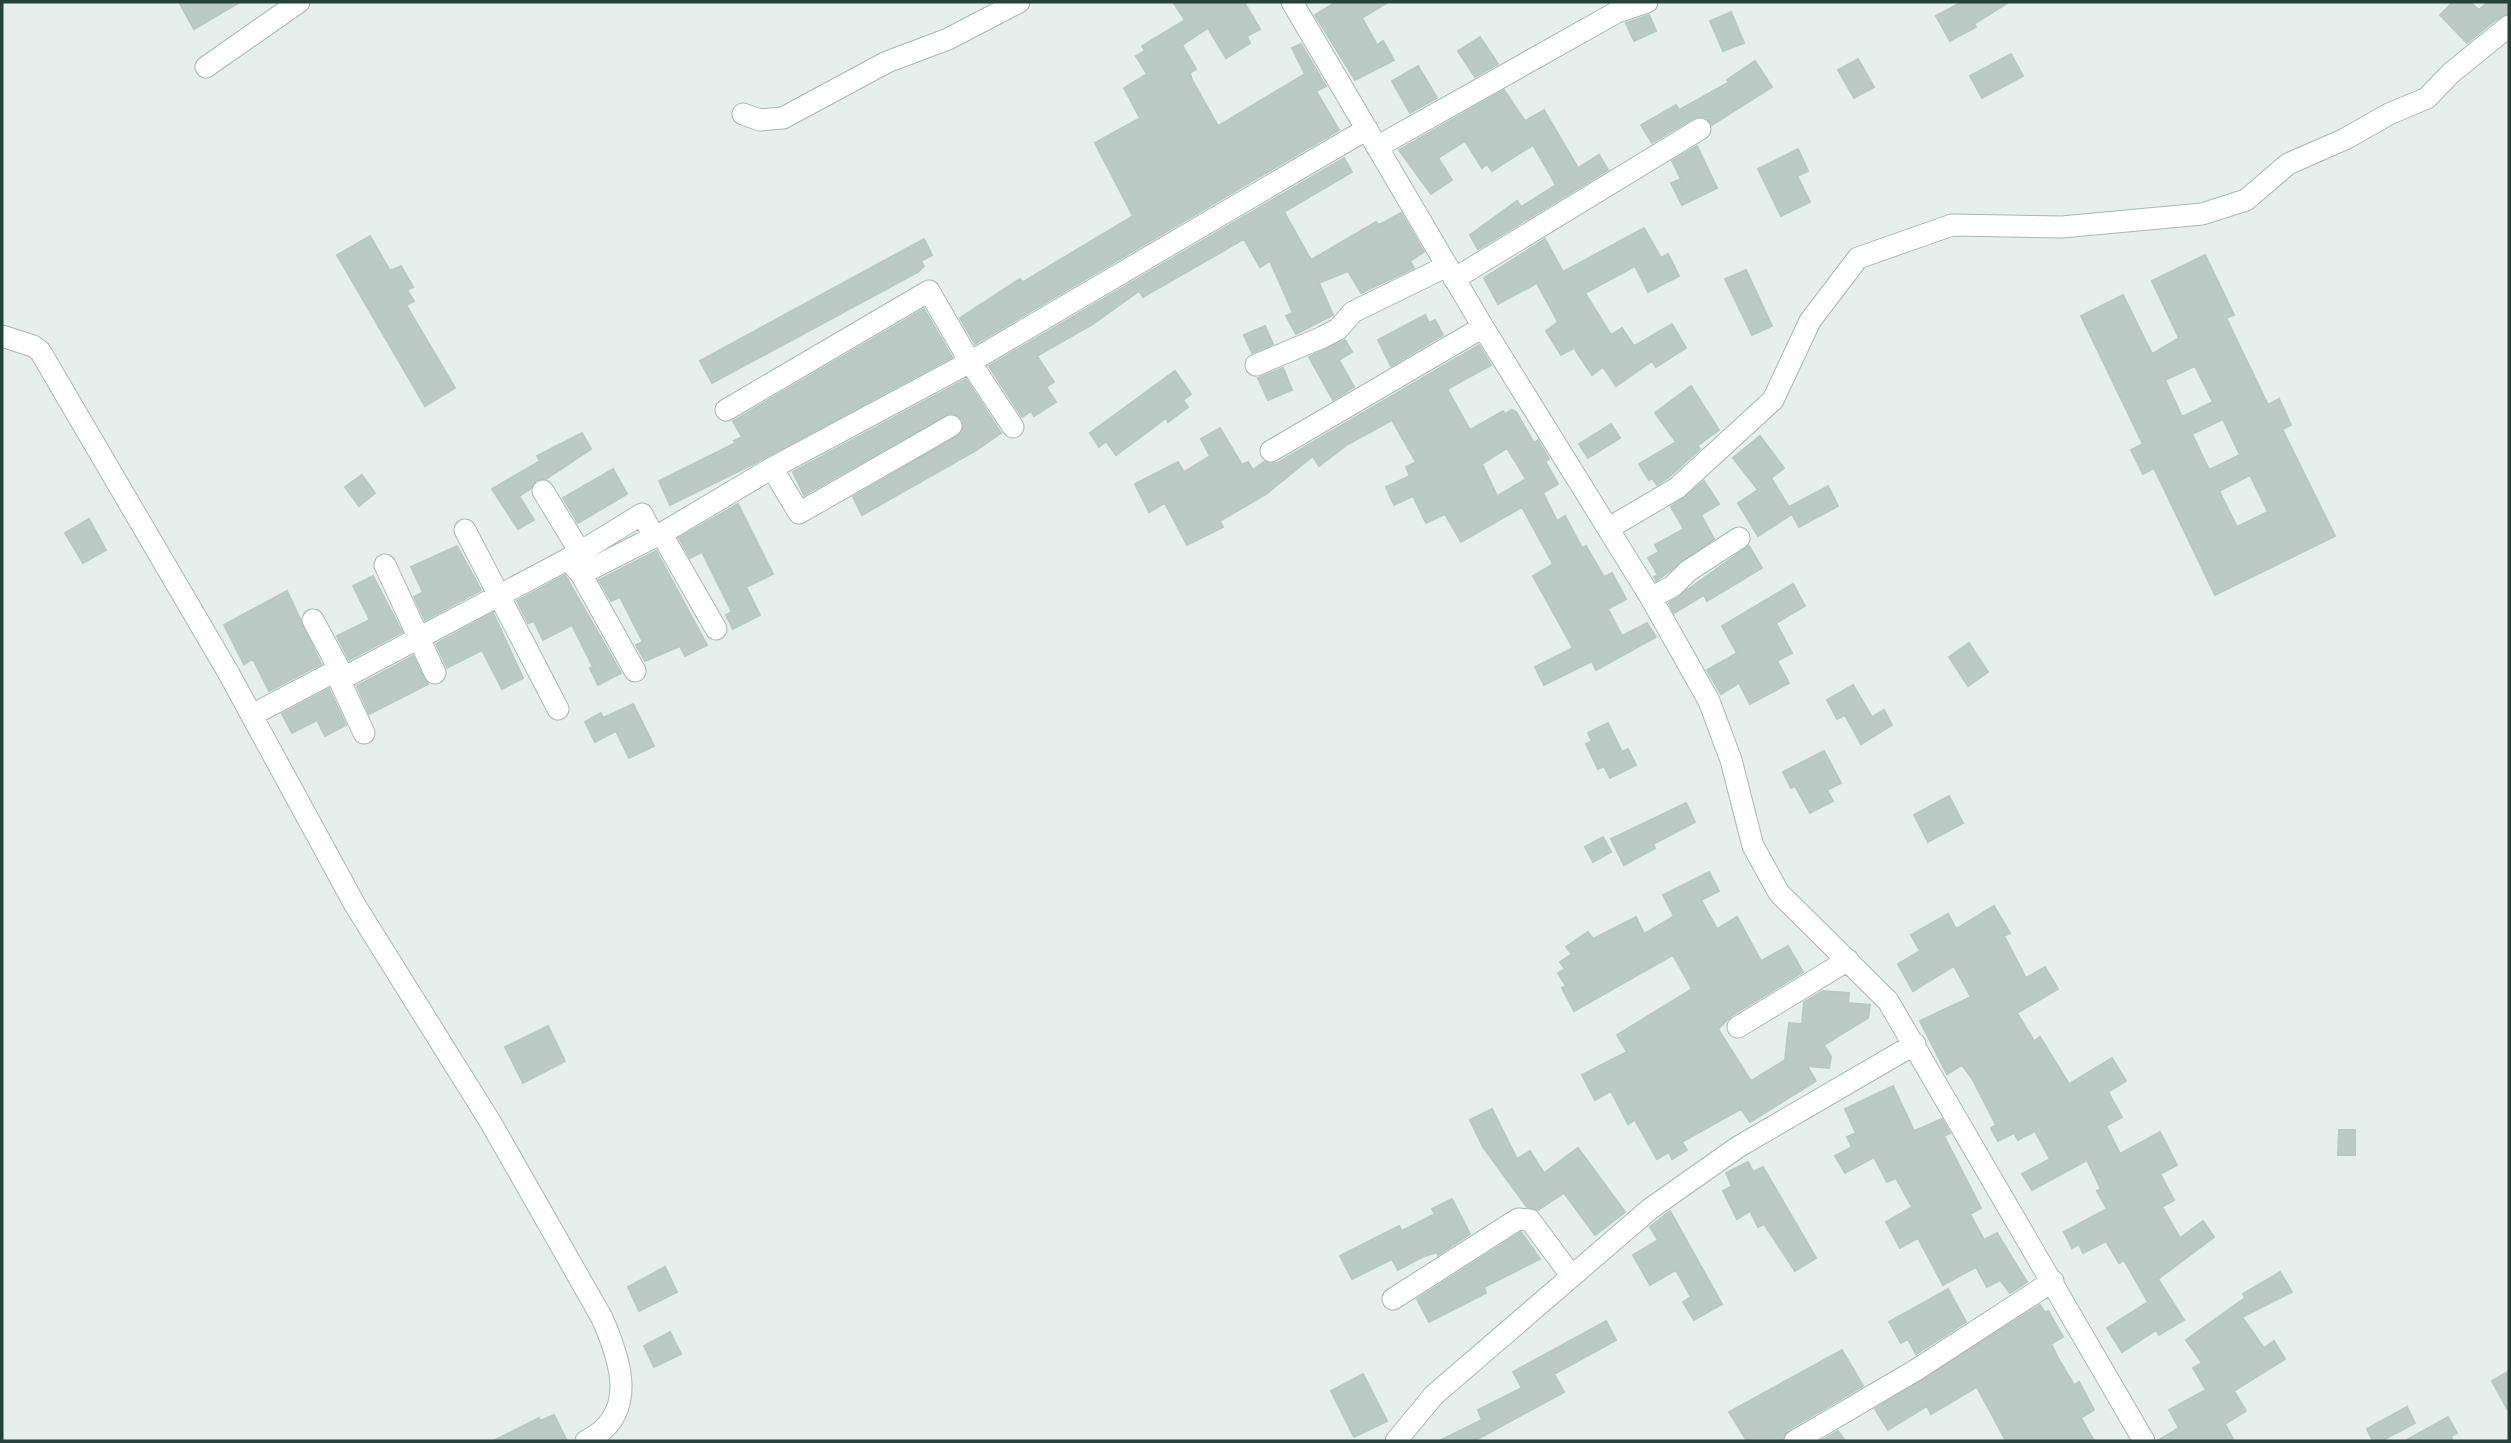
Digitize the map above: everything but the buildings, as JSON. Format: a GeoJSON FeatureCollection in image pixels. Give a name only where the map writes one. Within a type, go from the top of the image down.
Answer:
{"type":"FeatureCollection","features":[{"type":"Feature","properties":{"kind":"street"},"geometry":{"type":"LineString","coordinates":[[206,67],[299,2]]}},
{"type":"Feature","properties":{"kind":"street"},"geometry":{"type":"LineString","coordinates":[[743,114],[760,120],[783,118],[887,62],[948,39],[1019,2]]}},
{"type":"Feature","properties":{"kind":"street"},"geometry":{"type":"LineString","coordinates":[[1292,2],[1483,327],[1651,598],[1709,701],[1731,760],[1753,846],[1762,866],[1779,894],[1888,1001],[2144,1441]]}},
{"type":"Feature","properties":{"kind":"street"},"geometry":{"type":"LineString","coordinates":[[252,715],[328,675],[340,675],[418,638],[499,595],[577,561],[658,535],[772,468],[970,362],[1372,138],[1617,12],[1647,2]]}},
{"type":"Feature","properties":{"kind":"street"},"geometry":{"type":"LineString","coordinates":[[1609,528],[1677,488],[1773,400],[1810,321],[1858,258],[1952,225],[2062,227],[2202,214],[2246,200],[2288,164],[2345,139],[2389,114],[2427,99],[2451,74],[2509,26]]}},
{"type":"Feature","properties":{"kind":"street"},"geometry":{"type":"LineString","coordinates":[[1256,365],[1338,329],[1353,312],[1451,272],[1700,129]]}},
{"type":"Feature","properties":{"kind":"street"},"geometry":{"type":"LineString","coordinates":[[726,410],[929,291],[970,362],[1013,426]]}},
{"type":"Feature","properties":{"kind":"street"},"geometry":{"type":"LineString","coordinates":[[1271,451],[1483,327]]}},
{"type":"Feature","properties":{"kind":"street"},"geometry":{"type":"LineString","coordinates":[[2,337],[33,346],[40,351],[252,715],[355,905],[491,1124],[602,1318],[615,1349],[622,1377],[621,1405],[611,1422],[586,1441]]}},
{"type":"Feature","properties":{"kind":"street"},"geometry":{"type":"LineString","coordinates":[[772,468],[799,513],[951,426]]}},
{"type":"Feature","properties":{"kind":"street"},"geometry":{"type":"LineString","coordinates":[[543,491],[635,671]]}},
{"type":"Feature","properties":{"kind":"street"},"geometry":{"type":"LineString","coordinates":[[465,530],[558,709]]}},
{"type":"Feature","properties":{"kind":"street"},"geometry":{"type":"LineString","coordinates":[[658,535],[716,629]]}},
{"type":"Feature","properties":{"kind":"street"},"geometry":{"type":"LineString","coordinates":[[1651,598],[1673,586],[1688,571],[1740,538]]}},
{"type":"Feature","properties":{"kind":"street"},"geometry":{"type":"LineString","coordinates":[[385,565],[435,673]]}},
{"type":"Feature","properties":{"kind":"street"},"geometry":{"type":"LineString","coordinates":[[313,620],[364,733]]}},
{"type":"Feature","properties":{"kind":"street"},"geometry":{"type":"LineString","coordinates":[[1738,1027],[1848,960]]}},
{"type":"Feature","properties":{"kind":"street"},"geometry":{"type":"LineString","coordinates":[[1396,1441],[1434,1395],[1570,1274],[1650,1209],[1738,1147],[1915,1044]]}},
{"type":"Feature","properties":{"kind":"street"},"geometry":{"type":"LineString","coordinates":[[1393,1299],[1518,1219],[1530,1220],[1570,1274]]}},
{"type":"Feature","properties":{"kind":"street"},"geometry":{"type":"LineString","coordinates":[[1795,1441],[1916,1370],[2053,1281]]}}]}
